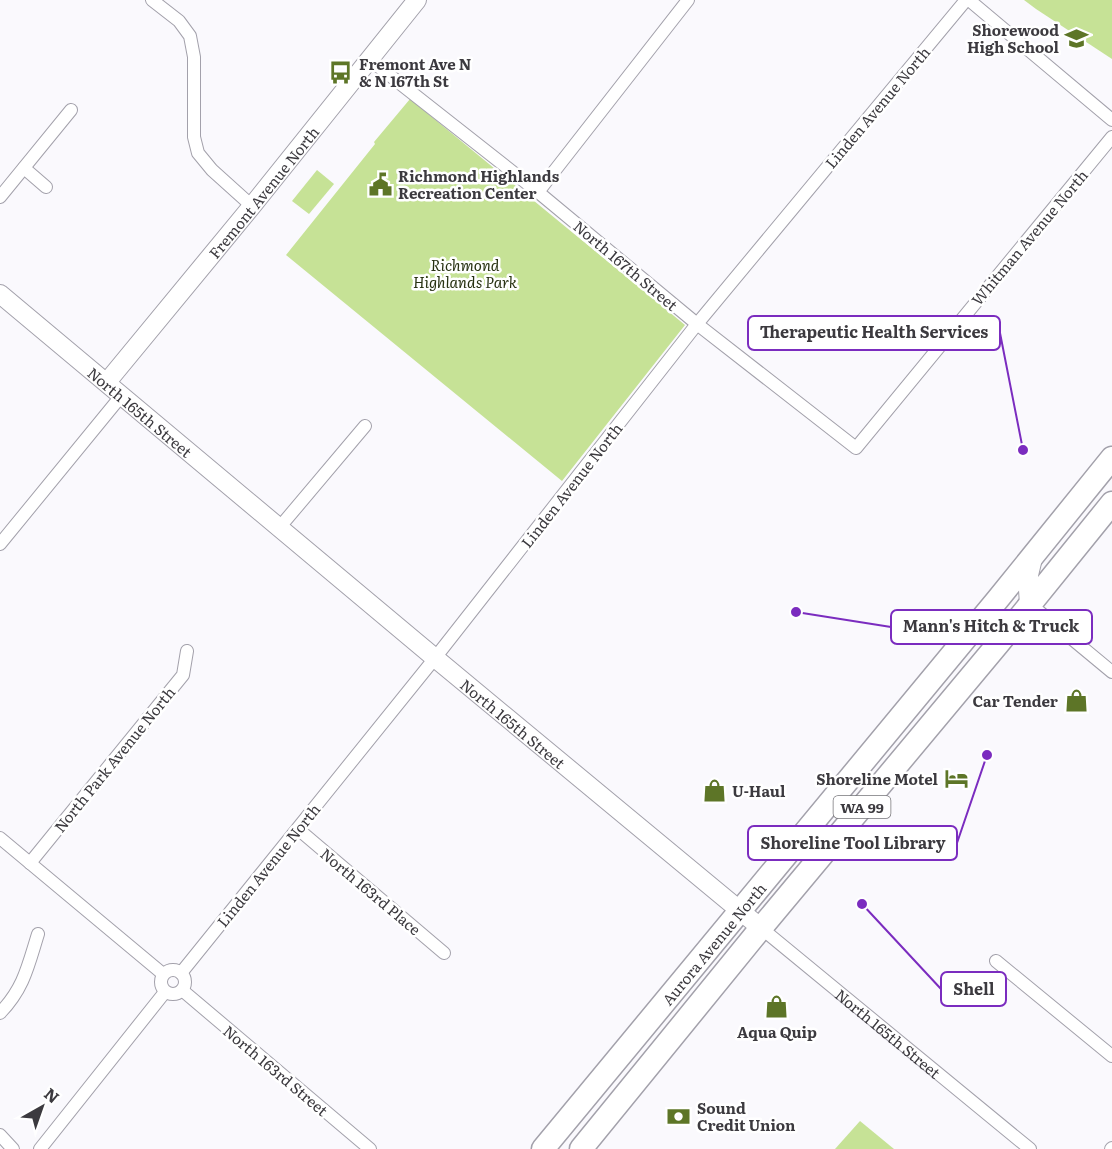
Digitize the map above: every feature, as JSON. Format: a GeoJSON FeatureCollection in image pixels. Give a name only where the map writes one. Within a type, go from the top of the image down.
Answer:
{"type":"FeatureCollection","features":[{"type":"Feature","properties":{"kind":"highway","name":"Aurora Avenue North"},"geometry":{"type":"LineString","coordinates":[[543,1149],[999,599],[1112,458]]}},
{"type":"Feature","properties":{"kind":"highway","name":"Aurora Avenue North"},"geometry":{"type":"LineString","coordinates":[[581,1149],[761,928],[998,644],[1112,502]]}},
{"type":"Feature","properties":{"kind":"main road"},"geometry":{"type":"LineString","coordinates":[[1030,604],[1028,575],[1032,558]]}},
{"type":"Feature","properties":{"kind":"main road"},"geometry":{"type":"LineString","coordinates":[[998,644],[1003,622],[999,599]]}},
{"type":"Feature","properties":{"kind":"street"},"geometry":{"type":"LineString","coordinates":[[152,0],[179,21],[190,36],[194,57],[194,137],[198,153],[212,170],[252,206]]}},
{"type":"Feature","properties":{"kind":"street","name":"Fremont Avenue North"},"geometry":{"type":"LineString","coordinates":[[106,382],[252,206],[417,0]]}},
{"type":"Feature","properties":{"kind":"street"},"geometry":{"type":"LineString","coordinates":[[538,192],[688,0]]}},
{"type":"Feature","properties":{"kind":"street"},"geometry":{"type":"LineString","coordinates":[[967,0],[1112,120]]}},
{"type":"Feature","properties":{"kind":"street","name":"Linden Avenue North"},"geometry":{"type":"LineString","coordinates":[[181,973],[435,658],[697,324],[967,0]]}},
{"type":"Feature","properties":{"kind":"street","name":"North 167th Street"},"geometry":{"type":"LineString","coordinates":[[369,59],[538,192],[697,324],[856,448]]}},
{"type":"Feature","properties":{"kind":"street"},"geometry":{"type":"LineString","coordinates":[[0,197],[71,110]]}},
{"type":"Feature","properties":{"kind":"street","name":"Whitman Avenue North"},"geometry":{"type":"LineString","coordinates":[[856,448],[1112,137]]}},
{"type":"Feature","properties":{"kind":"street"},"geometry":{"type":"LineString","coordinates":[[24,168],[46,187]]}},
{"type":"Feature","properties":{"kind":"street","name":"North 165th Street"},"geometry":{"type":"LineString","coordinates":[[0,294],[435,658],[1030,1149]]}},
{"type":"Feature","properties":{"kind":"street"},"geometry":{"type":"LineString","coordinates":[[0,544],[122,395]]}},
{"type":"Feature","properties":{"kind":"street"},"geometry":{"type":"LineString","coordinates":[[279,528],[365,426]]}},
{"type":"Feature","properties":{"kind":"street"},"geometry":{"type":"LineString","coordinates":[[1030,604],[1112,672]]}},
{"type":"Feature","properties":{"kind":"street","name":"North Park Avenue North"},"geometry":{"type":"LineString","coordinates":[[30,862],[183,675],[187,651]]}},
{"type":"Feature","properties":{"kind":"street","name":"North 163rd Place"},"geometry":{"type":"LineString","coordinates":[[298,829],[444,953]]}},
{"type":"Feature","properties":{"kind":"street"},"geometry":{"type":"LineString","coordinates":[[0,838],[163,974]]}},
{"type":"Feature","properties":{"kind":"street"},"geometry":{"type":"LineString","coordinates":[[0,1013],[12,1001],[22,985],[38,934]]}},
{"type":"Feature","properties":{"kind":"street"},"geometry":{"type":"LineString","coordinates":[[996,961],[1112,1056]]}},
{"type":"Feature","properties":{"kind":"street"},"geometry":{"type":"LineString","coordinates":[[172,970],[181,973],[185,981],[182,990],[174,995],[165,992],[160,983],[163,974],[172,970]]}},
{"type":"Feature","properties":{"kind":"street","name":"North 163rd Street"},"geometry":{"type":"LineString","coordinates":[[182,990],[370,1149]]}},
{"type":"Feature","properties":{"kind":"street"},"geometry":{"type":"LineString","coordinates":[[40,1149],[165,992]]}},
{"type":"Feature","properties":{"kind":"street"},"geometry":{"type":"LineString","coordinates":[[0,1136],[13,1149]]}},
{"type":"Feature","properties":{"kind":"green space"},"geometry":{"type":"Polygon","coordinates":[[[1024,0],[1112,0],[1112,59],[1036,9],[1024,0]]]}},
{"type":"Feature","properties":{"kind":"green space","name":"Richmond Highlands Park"},"geometry":{"type":"Polygon","coordinates":[[[410,99],[685,325],[562,481],[286,255],[410,99]]]}},
{"type":"Feature","properties":{"kind":"green space"},"geometry":{"type":"Polygon","coordinates":[[[317,170],[334,184],[309,214],[292,201],[317,170]]]}},
{"type":"Feature","properties":{"kind":"green space"},"geometry":{"type":"Polygon","coordinates":[[[860,1121],[894,1149],[835,1149],[860,1121]]]}},
{"type":"Feature","properties":{"kind":"place","name":"Shorewood High School"},"geometry":{"type":"Point","coordinates":[1077,38]}},
{"type":"Feature","properties":{"kind":"place","name":"Fremont Ave N & N 167th St"},"geometry":{"type":"Point","coordinates":[341,72]}},
{"type":"Feature","properties":{"kind":"place","name":"Richmond Highlands Recreation Center"},"geometry":{"type":"Point","coordinates":[380,184]}},
{"type":"Feature","properties":{"kind":"place","name":"Therapeutic Health Services"},"geometry":{"type":"Point","coordinates":[1023,450]}},
{"type":"Feature","properties":{"kind":"place","name":"Mann's Hitch & Truck"},"geometry":{"type":"Point","coordinates":[796,612]}},
{"type":"Feature","properties":{"kind":"place","name":"Car Tender"},"geometry":{"type":"Point","coordinates":[1076,700]}},
{"type":"Feature","properties":{"kind":"place","name":"Shoreline Tool Library"},"geometry":{"type":"Point","coordinates":[987,755]}},
{"type":"Feature","properties":{"kind":"place","name":"Shoreline Motel"},"geometry":{"type":"Point","coordinates":[956,778]}},
{"type":"Feature","properties":{"kind":"place","name":"U-Haul"},"geometry":{"type":"Point","coordinates":[714,790]}},
{"type":"Feature","properties":{"kind":"place","name":"Shell"},"geometry":{"type":"Point","coordinates":[862,904]}},
{"type":"Feature","properties":{"kind":"place","name":"Aqua Quip"},"geometry":{"type":"Point","coordinates":[777,1007]}},
{"type":"Feature","properties":{"kind":"place","name":"Sound Credit Union"},"geometry":{"type":"Point","coordinates":[679,1116]}}]}
